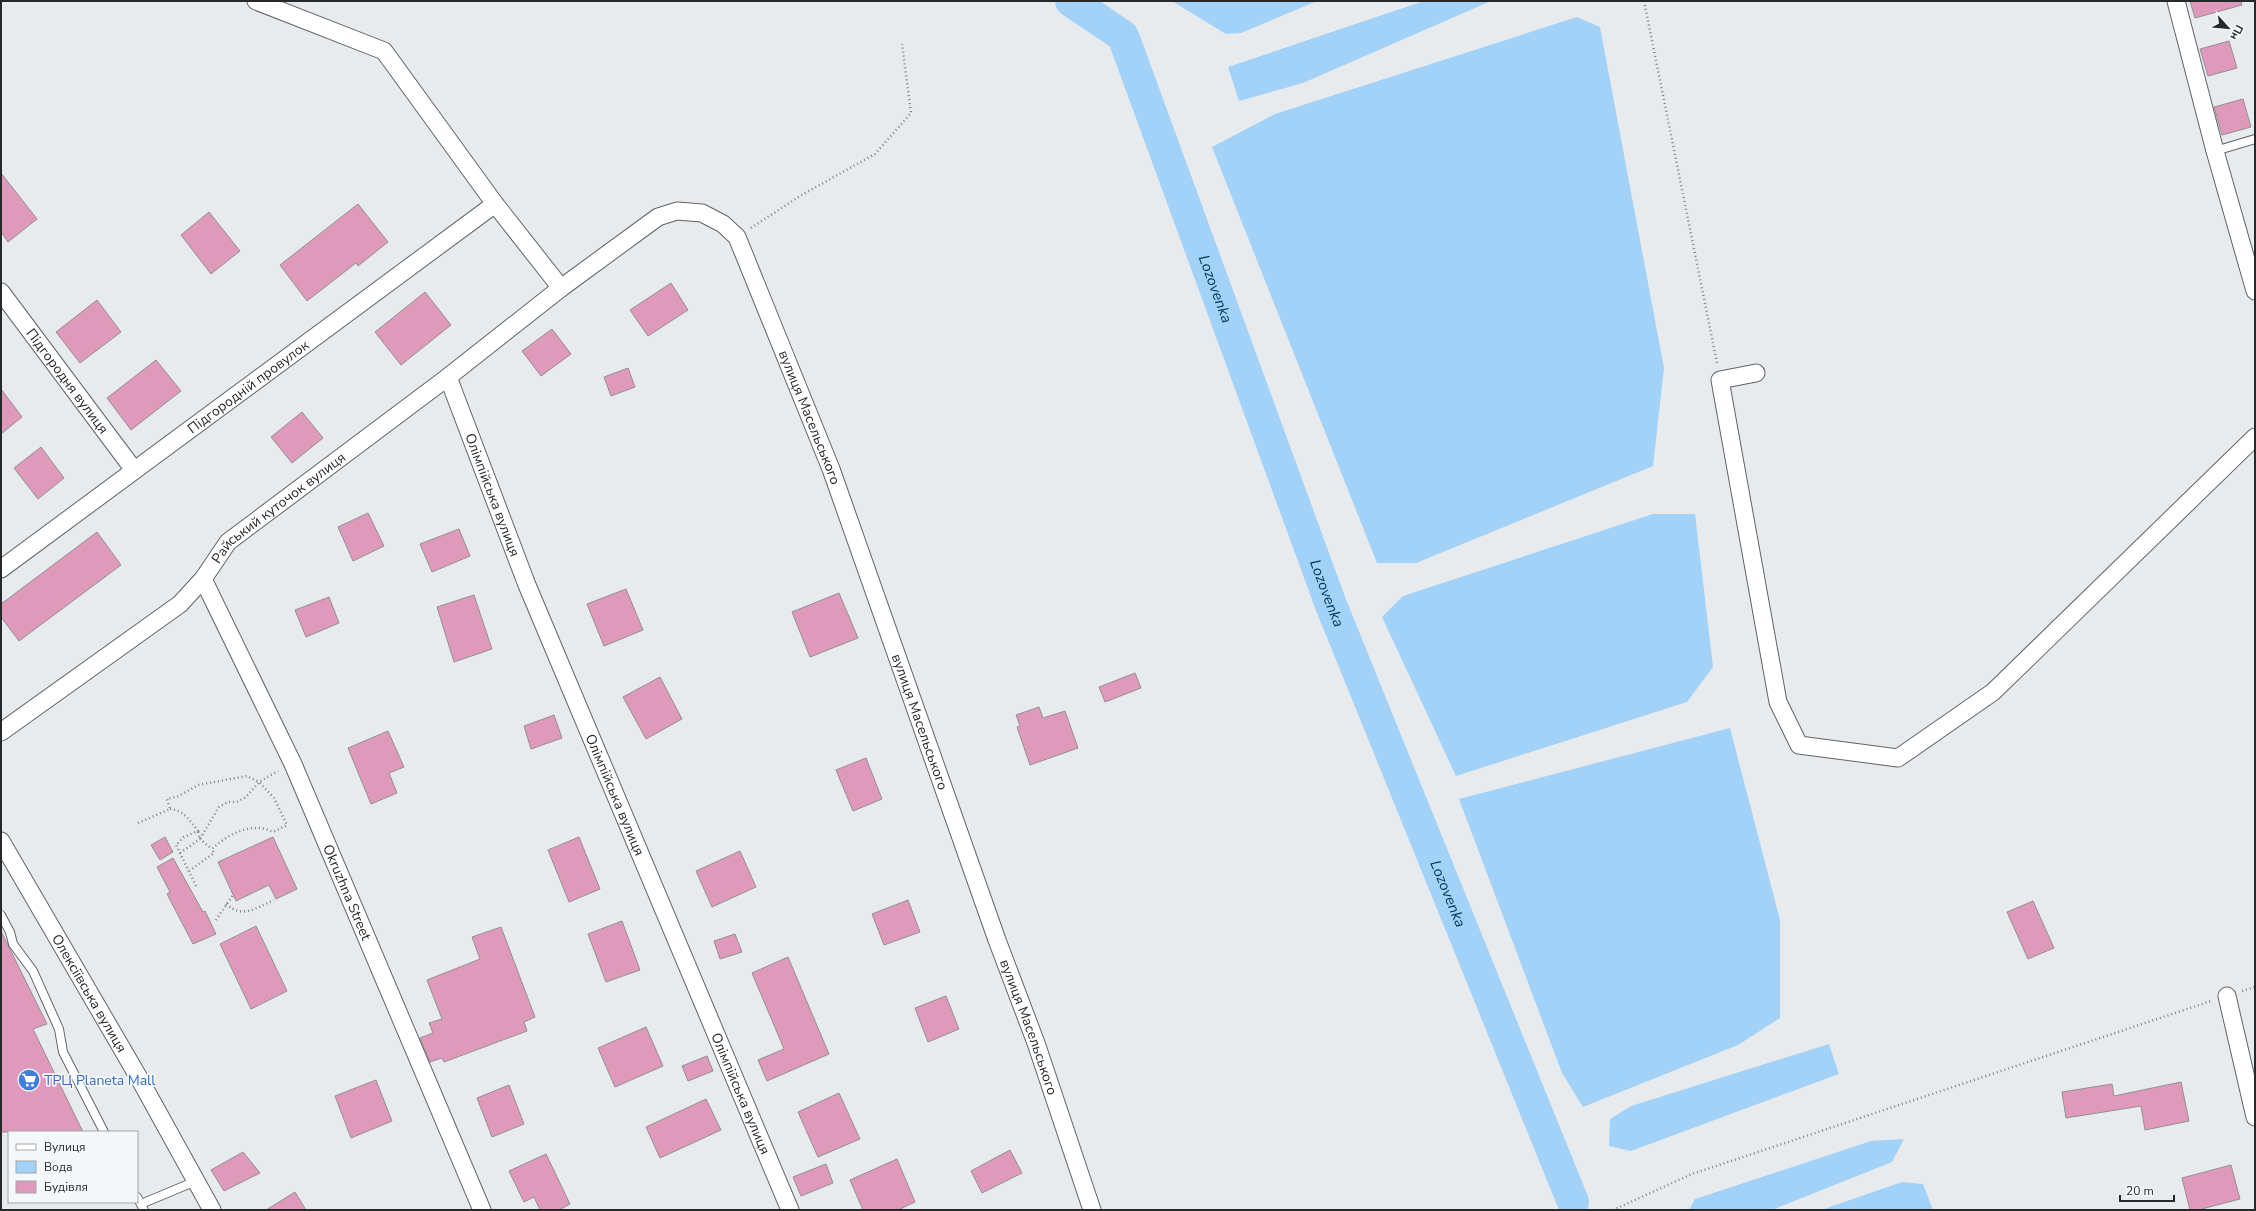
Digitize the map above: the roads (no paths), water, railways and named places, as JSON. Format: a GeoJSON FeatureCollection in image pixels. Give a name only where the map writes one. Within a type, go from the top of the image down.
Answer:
{"type":"FeatureCollection","features":[{"type":"Feature","properties":{"kind":"street"},"geometry":{"type":"LineString","coordinates":[[256,1],[384,51],[495,204],[561,288]]}},
{"type":"Feature","properties":{"kind":"street"},"geometry":{"type":"LineString","coordinates":[[2176,1],[2215,151],[2255,291]]}},
{"type":"Feature","properties":{"kind":"street","name":"Підгородній провулок"},"geometry":{"type":"LineString","coordinates":[[1,570],[495,204]]}},
{"type":"Feature","properties":{"kind":"street","name":"Райський куточок вулиця"},"geometry":{"type":"LineString","coordinates":[[1,732],[180,604],[203,579],[228,542],[448,377],[561,288],[658,217],[677,211],[702,213],[723,224],[737,237]]}},
{"type":"Feature","properties":{"kind":"street","name":"вулиця Масельського"},"geometry":{"type":"LineString","coordinates":[[737,237],[831,468],[996,940],[1036,1043],[1092,1210]]}},
{"type":"Feature","properties":{"kind":"street","name":"Підгородня вулиця"},"geometry":{"type":"LineString","coordinates":[[1,292],[134,470]]}},
{"type":"Feature","properties":{"kind":"street"},"geometry":{"type":"LineString","coordinates":[[1756,373],[1720,380],[1778,702],[1799,746],[1898,758],[1993,692],[2255,437]]}},
{"type":"Feature","properties":{"kind":"street","name":"Олімпійська вулиця"},"geometry":{"type":"LineString","coordinates":[[448,377],[527,585],[790,1210]]}},
{"type":"Feature","properties":{"kind":"street","name":"Okruzhna Street"},"geometry":{"type":"LineString","coordinates":[[203,579],[293,764],[482,1210]]}},
{"type":"Feature","properties":{"kind":"street","name":"Олексіївська вулиця"},"geometry":{"type":"LineString","coordinates":[[1,841],[139,1078],[212,1210]]}},
{"type":"Feature","properties":{"kind":"street"},"geometry":{"type":"LineString","coordinates":[[2226,996],[2255,1117]]}},
{"type":"Feature","properties":{"kind":"lane"},"geometry":{"type":"LineString","coordinates":[[2215,151],[2255,139]]}},
{"type":"Feature","properties":{"kind":"lane"},"geometry":{"type":"LineString","coordinates":[[1,915],[10,932],[13,944],[34,971],[59,1029],[63,1052],[103,1131]]}},
{"type":"Feature","properties":{"kind":"lane"},"geometry":{"type":"LineString","coordinates":[[138,1198],[143,1208],[196,1181]]}},
{"type":"Feature","properties":{"kind":"water"},"geometry":{"type":"Polygon","coordinates":[[[1172,1],[1317,1],[1241,33],[1226,34],[1172,1]]]}},
{"type":"Feature","properties":{"kind":"water"},"geometry":{"type":"Polygon","coordinates":[[[1424,1],[1491,1],[1303,83],[1239,101],[1228,67],[1424,1]]]}},
{"type":"Feature","properties":{"kind":"water"},"geometry":{"type":"Polygon","coordinates":[[[1577,17],[1600,27],[1664,368],[1653,466],[1416,563],[1377,563],[1212,147],[1275,114],[1577,17]]]}},
{"type":"Feature","properties":{"kind":"water"},"geometry":{"type":"Polygon","coordinates":[[[1653,514],[1695,514],[1713,667],[1687,702],[1456,776],[1382,617],[1403,596],[1653,514]]]}},
{"type":"Feature","properties":{"kind":"water"},"geometry":{"type":"Polygon","coordinates":[[[1730,728],[1780,920],[1780,1018],[1738,1045],[1583,1107],[1562,1073],[1459,799],[1730,728]]]}},
{"type":"Feature","properties":{"kind":"water"},"geometry":{"type":"Polygon","coordinates":[[[1829,1044],[1839,1074],[1631,1151],[1609,1146],[1610,1119],[1631,1106],[1829,1044]]]}},
{"type":"Feature","properties":{"kind":"water"},"geometry":{"type":"Polygon","coordinates":[[[1904,1139],[1892,1162],[1772,1210],[1689,1210],[1695,1199],[1871,1141],[1904,1139]]]}},
{"type":"Feature","properties":{"kind":"water"},"geometry":{"type":"Polygon","coordinates":[[[1902,1182],[1923,1184],[1933,1210],[1821,1210],[1902,1182]]]}},
{"type":"Feature","properties":{"kind":"waterway","name":"Lozovenka"},"geometry":{"type":"LineString","coordinates":[[1071,1],[1123,36],[1331,605],[1573,1202]]}},
{"type":"Feature","properties":{"kind":"place","name":"ТРЦ Planeta Mall"},"geometry":{"type":"Point","coordinates":[29,1080]}}]}
